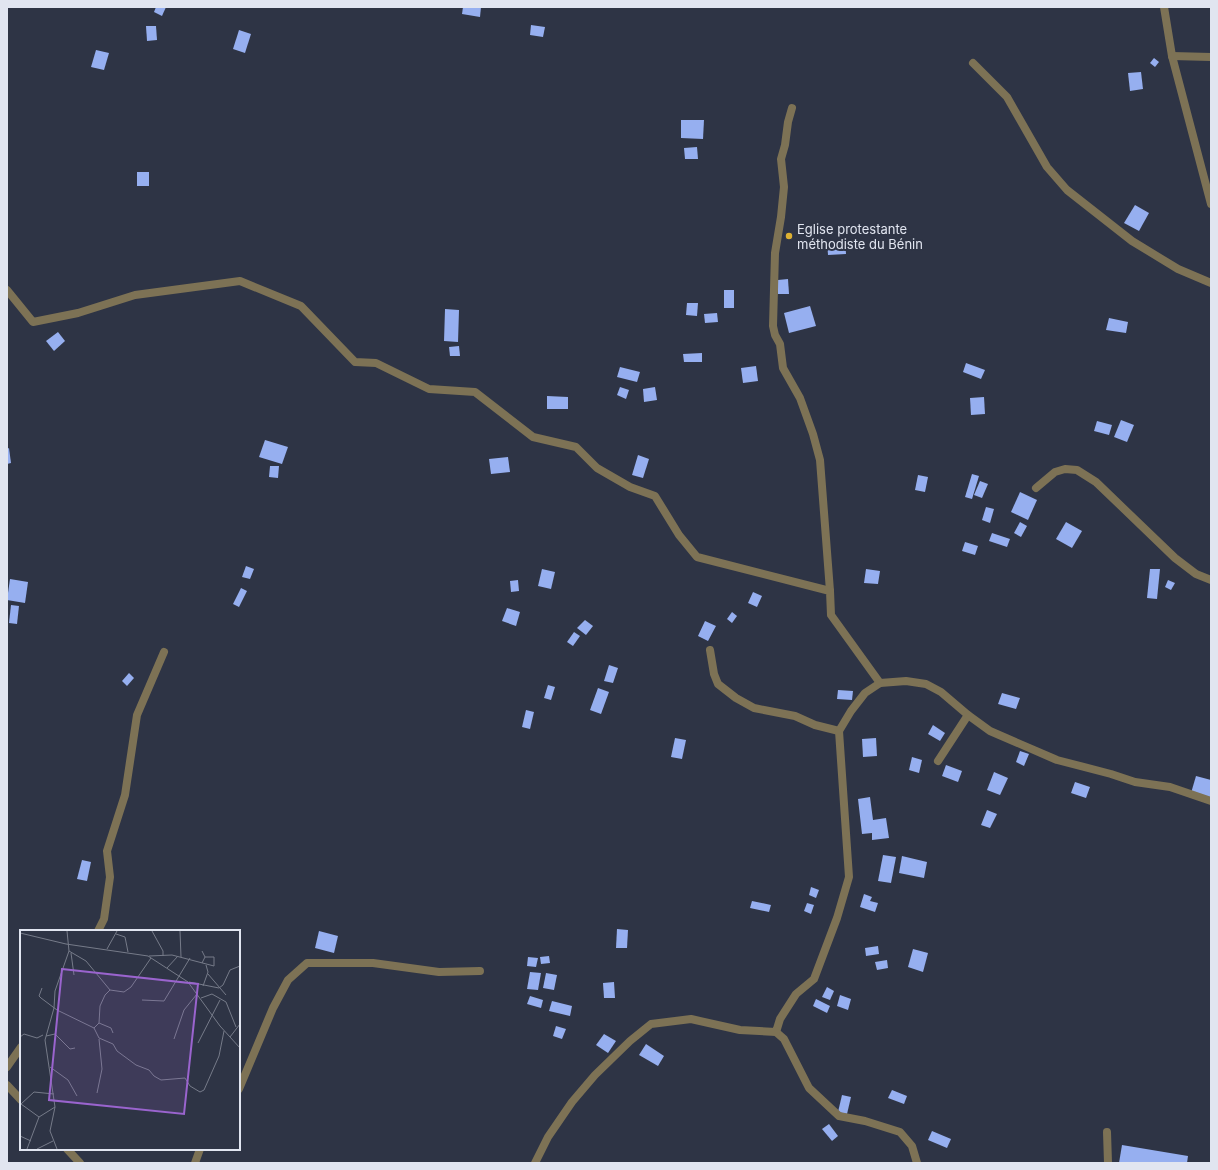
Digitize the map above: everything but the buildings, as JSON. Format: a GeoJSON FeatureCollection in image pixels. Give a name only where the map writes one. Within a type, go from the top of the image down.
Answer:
{"type":"FeatureCollection","features":[{"type":"Feature","properties":{"kind":"street"},"geometry":{"type":"LineString","coordinates":[[1164,7],[1172,56],[1211,204]]}},
{"type":"Feature","properties":{"kind":"street"},"geometry":{"type":"LineString","coordinates":[[1172,56],[1211,57]]}},
{"type":"Feature","properties":{"kind":"street"},"geometry":{"type":"LineString","coordinates":[[973,63],[1007,96],[1047,167],[1068,190],[1132,241],[1178,269],[1211,283]]}},
{"type":"Feature","properties":{"kind":"street"},"geometry":{"type":"LineString","coordinates":[[792,108],[781,159],[784,187],[781,218],[775,253],[773,326],[775,335],[780,344],[783,368],[800,398],[813,434],[820,460],[832,615],[880,683]]}},
{"type":"Feature","properties":{"kind":"street"},"geometry":{"type":"LineString","coordinates":[[7,290],[33,322],[78,313],[134,294],[240,281],[301,306],[355,362],[376,364],[429,389],[475,392],[533,437],[576,447],[597,468],[630,487],[655,496],[679,535],[697,557],[830,591]]}},
{"type":"Feature","properties":{"kind":"street"},"geometry":{"type":"LineString","coordinates":[[1036,488],[1056,472],[1065,469],[1077,470],[1096,482],[1176,558],[1196,574],[1211,580]]}},
{"type":"Feature","properties":{"kind":"street"},"geometry":{"type":"LineString","coordinates":[[710,650],[714,674],[718,684],[736,698],[754,708],[794,716],[815,725],[839,731]]}},
{"type":"Feature","properties":{"kind":"street"},"geometry":{"type":"LineString","coordinates":[[98,930],[104,919],[110,877],[107,851],[125,795],[138,715],[164,652]]}},
{"type":"Feature","properties":{"kind":"street"},"geometry":{"type":"LineString","coordinates":[[776,1032],[780,1019],[796,994],[814,979],[837,918],[849,877],[839,731],[851,711],[865,693],[880,683],[906,681],[926,684],[941,692],[968,716],[990,731],[1057,760],[1135,782],[1170,787],[1211,801]]}},
{"type":"Feature","properties":{"kind":"street"},"geometry":{"type":"LineString","coordinates":[[938,761],[968,716]]}},
{"type":"Feature","properties":{"kind":"street"},"geometry":{"type":"LineString","coordinates":[[240,1087],[273,1008],[288,980],[307,963],[373,963],[439,972],[480,971]]}},
{"type":"Feature","properties":{"kind":"street"},"geometry":{"type":"LineString","coordinates":[[535,1163],[548,1137],[572,1102],[595,1075],[630,1041],[651,1024],[691,1019],[740,1030],[776,1032],[784,1040],[809,1088],[839,1116],[865,1121],[900,1132],[912,1146],[917,1163]]}},
{"type":"Feature","properties":{"kind":"street"},"geometry":{"type":"LineString","coordinates":[[7,1067],[20,1048]]}},
{"type":"Feature","properties":{"kind":"street"},"geometry":{"type":"LineString","coordinates":[[7,1085],[20,1099]]}},
{"type":"Feature","properties":{"kind":"street"},"geometry":{"type":"LineString","coordinates":[[1107,1132],[1108,1163]]}},
{"type":"Feature","properties":{"kind":"street"},"geometry":{"type":"LineString","coordinates":[[68,1150],[80,1163]]}},
{"type":"Feature","properties":{"kind":"street"},"geometry":{"type":"LineString","coordinates":[[195,1163],[200,1150]]}},
{"type":"Feature","properties":{"kind":"place","name":"Eglise protestante méthodiste du Bénin"},"geometry":{"type":"Point","coordinates":[789,236]}}]}
